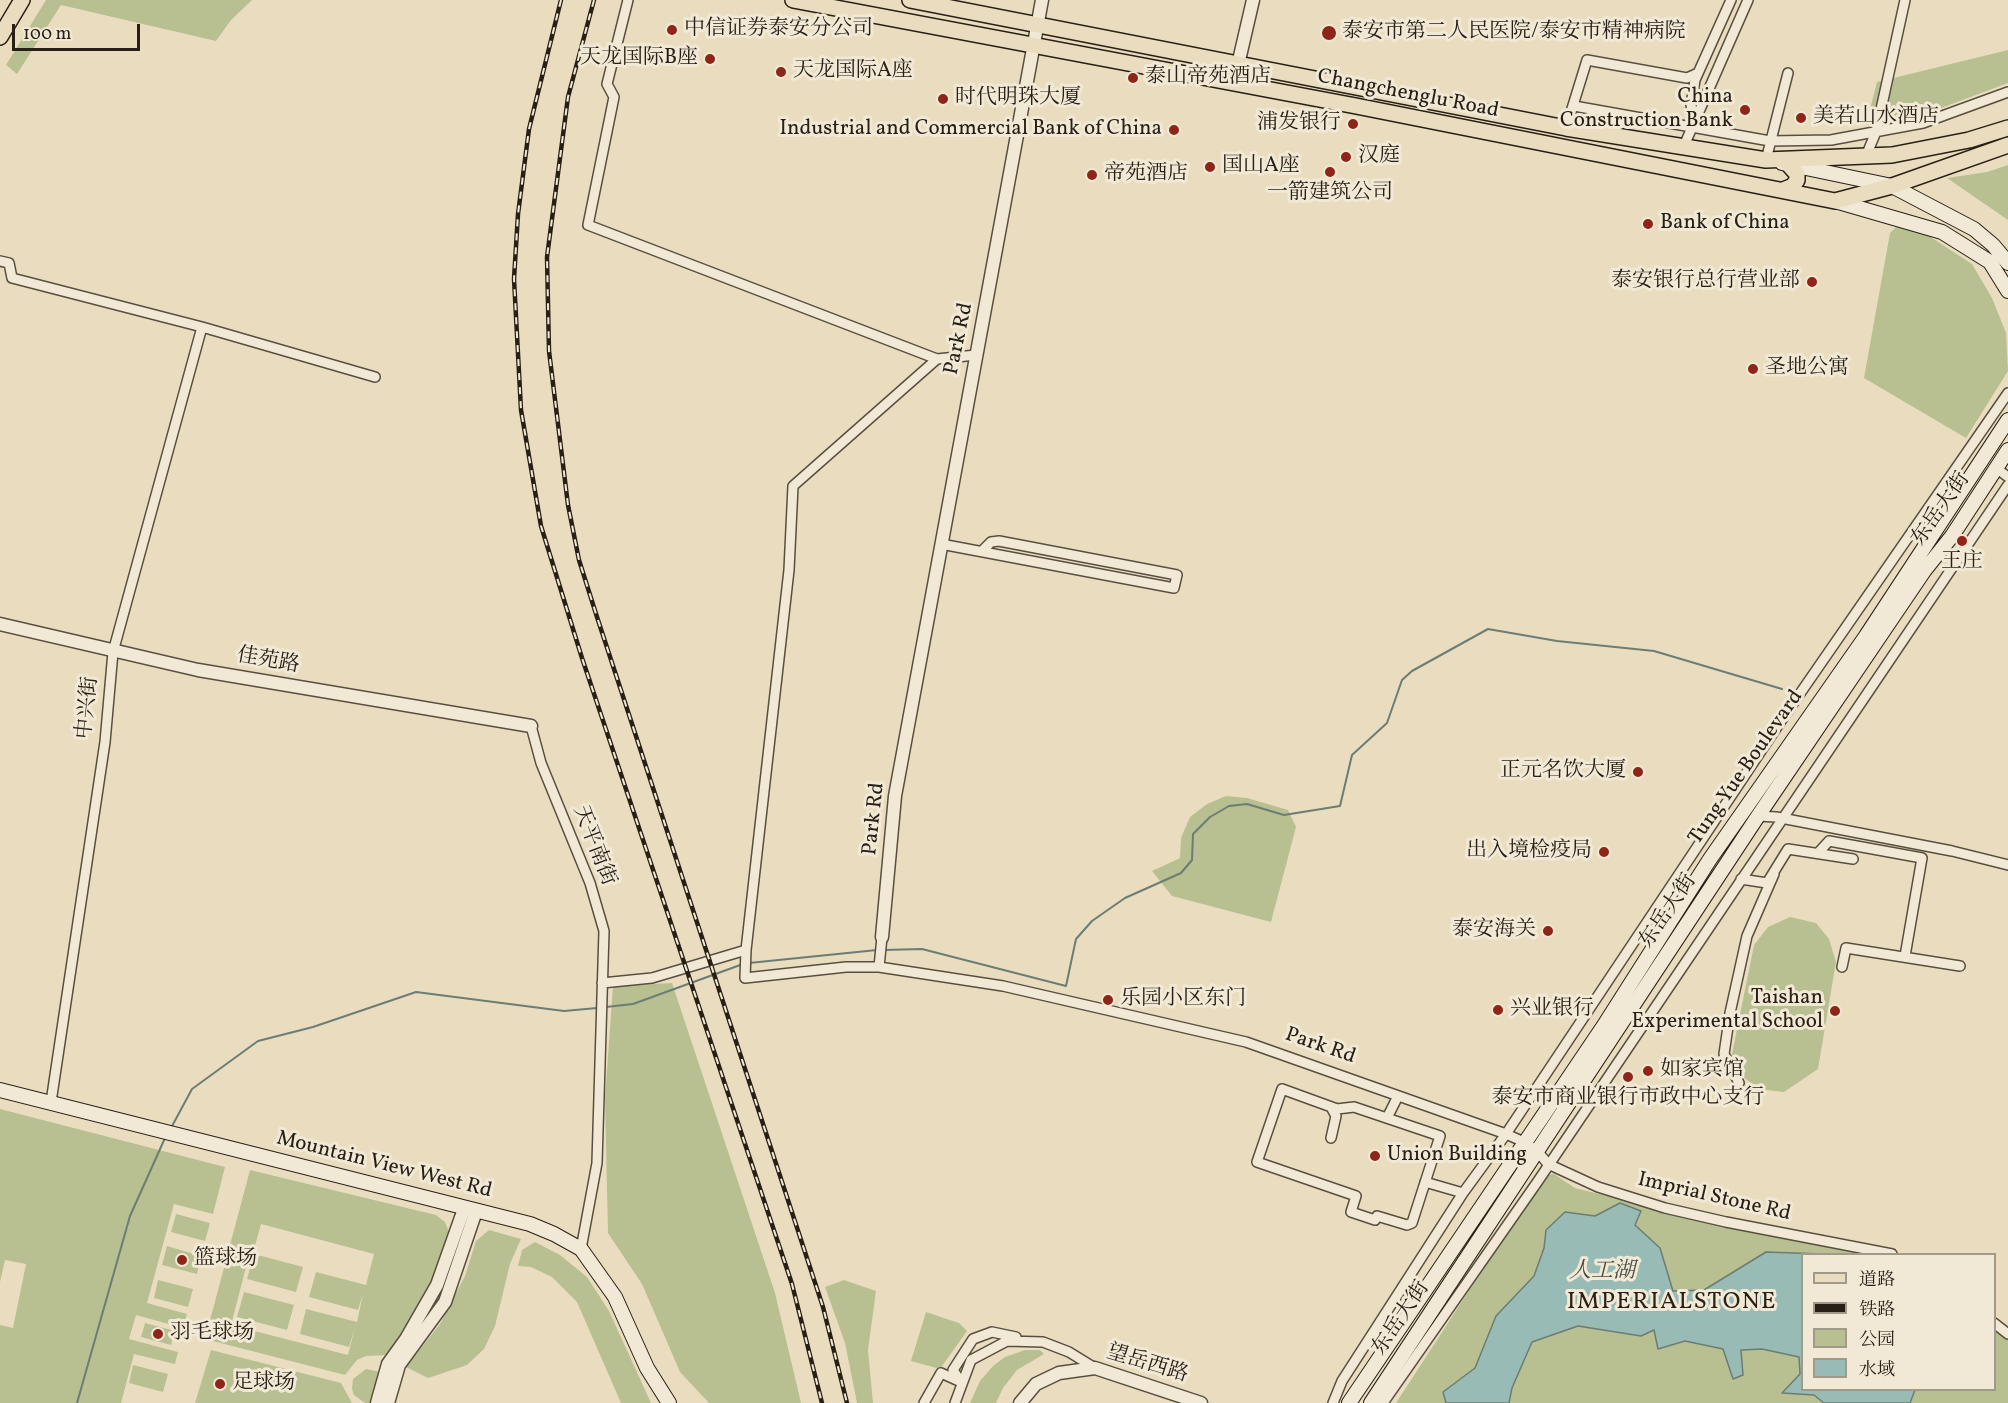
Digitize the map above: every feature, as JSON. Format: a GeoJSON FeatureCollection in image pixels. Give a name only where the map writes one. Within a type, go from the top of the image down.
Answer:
{"type":"FeatureCollection","features":[{"type":"Feature","properties":{"kind":"main road"},"geometry":{"type":"LineString","coordinates":[[0,37],[19,6],[34,0]]}},
{"type":"Feature","properties":{"kind":"main road","name":"Changchenglu Road"},"geometry":{"type":"LineString","coordinates":[[793,0],[1233,82],[1835,201],[1892,186],[2008,145]]}},
{"type":"Feature","properties":{"kind":"main road","name":"Changchenglu Road"},"geometry":{"type":"LineString","coordinates":[[910,0],[1566,128],[1766,160],[1892,155],[1958,142],[2008,128]]}},
{"type":"Feature","properties":{"kind":"main road"},"geometry":{"type":"LineString","coordinates":[[1766,160],[1892,186],[1974,230],[2008,263]]}},
{"type":"Feature","properties":{"kind":"main road"},"geometry":{"type":"LineString","coordinates":[[1783,190],[1793,186],[1797,180],[1797,174],[1789,165]]}},
{"type":"Feature","properties":{"kind":"main road"},"geometry":{"type":"LineString","coordinates":[[1835,201],[1942,232],[1990,262],[2008,291]]}},
{"type":"Feature","properties":{"kind":"main road","name":"Tung Yue Boulevard"},"geometry":{"type":"LineString","coordinates":[[1524,1142],[1603,1027],[1710,859],[1866,636],[2008,420]]}},
{"type":"Feature","properties":{"kind":"main road","name":"东岳大街"},"geometry":{"type":"LineString","coordinates":[[1371,1403],[1758,816],[1923,571],[1952,536],[2008,450]]}},
{"type":"Feature","properties":{"kind":"main road","name":"Mountain View West Rd"},"geometry":{"type":"LineString","coordinates":[[0,1090],[530,1224],[581,1249],[615,1296],[647,1368],[669,1403]]}},
{"type":"Feature","properties":{"kind":"main road","name":"东岳大街"},"geometry":{"type":"LineString","coordinates":[[1349,1403],[1524,1142]]}},
{"type":"Feature","properties":{"kind":"street"},"geometry":{"type":"LineString","coordinates":[[628,0],[607,84],[614,96],[588,225],[937,359],[976,355]]}},
{"type":"Feature","properties":{"kind":"street","name":"Park Rd"},"geometry":{"type":"LineString","coordinates":[[1042,0],[895,796],[879,963],[1003,986],[1246,1042],[1506,1134],[1524,1142],[1538,1152]]}},
{"type":"Feature","properties":{"kind":"street"},"geometry":{"type":"LineString","coordinates":[[1233,82],[1253,0]]}},
{"type":"Feature","properties":{"kind":"street"},"geometry":{"type":"LineString","coordinates":[[1693,124],[1690,105],[1698,73],[1731,0]]}},
{"type":"Feature","properties":{"kind":"street"},"geometry":{"type":"LineString","coordinates":[[1683,148],[1748,0]]}},
{"type":"Feature","properties":{"kind":"street"},"geometry":{"type":"LineString","coordinates":[[1866,156],[1876,132],[1905,0]]}},
{"type":"Feature","properties":{"kind":"street"},"geometry":{"type":"LineString","coordinates":[[1566,128],[1587,60],[1687,78],[1698,73]]}},
{"type":"Feature","properties":{"kind":"street"},"geometry":{"type":"LineString","coordinates":[[1766,160],[1788,73]]}},
{"type":"Feature","properties":{"kind":"street"},"geometry":{"type":"LineString","coordinates":[[1574,106],[1693,124],[1770,141],[1831,140],[1923,123],[2008,93]]}},
{"type":"Feature","properties":{"kind":"street"},"geometry":{"type":"LineString","coordinates":[[0,261],[9,263],[12,278],[202,327],[375,377]]}},
{"type":"Feature","properties":{"kind":"street","name":"中兴街"},"geometry":{"type":"LineString","coordinates":[[51,1102],[105,742],[113,652],[202,327]]}},
{"type":"Feature","properties":{"kind":"street"},"geometry":{"type":"LineString","coordinates":[[879,963],[745,978],[789,570],[794,486],[937,359]]}},
{"type":"Feature","properties":{"kind":"street"},"geometry":{"type":"LineString","coordinates":[[1333,1403],[1342,1381],[1463,1193],[1506,1134],[1777,727],[2008,393]]}},
{"type":"Feature","properties":{"kind":"street"},"geometry":{"type":"LineString","coordinates":[[1996,468],[2008,477]]}},
{"type":"Feature","properties":{"kind":"street"},"geometry":{"type":"LineString","coordinates":[[1383,1403],[1548,1164],[2008,485]]}},
{"type":"Feature","properties":{"kind":"street"},"geometry":{"type":"LineString","coordinates":[[940,544],[982,550],[1174,588],[1177,575],[999,541],[992,542],[982,550]]}},
{"type":"Feature","properties":{"kind":"street","name":"佳苑路"},"geometry":{"type":"LineString","coordinates":[[0,624],[198,670],[531,726]]}},
{"type":"Feature","properties":{"kind":"street","name":"天平南街"},"geometry":{"type":"LineString","coordinates":[[531,726],[541,763],[590,883],[604,932],[599,1018],[597,1163],[581,1249]]}},
{"type":"Feature","properties":{"kind":"street"},"geometry":{"type":"LineString","coordinates":[[1758,816],[1782,818],[2008,865]]}},
{"type":"Feature","properties":{"kind":"street"},"geometry":{"type":"LineString","coordinates":[[1818,853],[1829,841],[1922,858],[1905,956]]}},
{"type":"Feature","properties":{"kind":"street"},"geometry":{"type":"LineString","coordinates":[[1763,896],[1780,859],[1788,849],[1853,859]]}},
{"type":"Feature","properties":{"kind":"street"},"geometry":{"type":"LineString","coordinates":[[1739,1083],[1724,1053],[1747,936],[1767,883],[1774,874]]}},
{"type":"Feature","properties":{"kind":"street"},"geometry":{"type":"LineString","coordinates":[[1742,879],[1767,883]]}},
{"type":"Feature","properties":{"kind":"street"},"geometry":{"type":"LineString","coordinates":[[1842,967],[1846,948],[1960,966]]}},
{"type":"Feature","properties":{"kind":"street"},"geometry":{"type":"LineString","coordinates":[[602,983],[652,978],[746,954]]}},
{"type":"Feature","properties":{"kind":"street"},"geometry":{"type":"LineString","coordinates":[[1282,1089],[1331,1107],[1354,1107],[1440,1136],[1412,1223],[1407,1226],[1377,1216],[1375,1220],[1351,1212],[1356,1196],[1257,1162],[1282,1089]]}},
{"type":"Feature","properties":{"kind":"street"},"geometry":{"type":"LineString","coordinates":[[1387,1118],[1398,1096]]}},
{"type":"Feature","properties":{"kind":"street"},"geometry":{"type":"LineString","coordinates":[[1331,1107],[1336,1116],[1331,1138]]}},
{"type":"Feature","properties":{"kind":"street","name":"Imprial Stone Rd"},"geometry":{"type":"LineString","coordinates":[[1538,1152],[1548,1164],[1598,1187],[1665,1208],[1771,1232],[1888,1253]]}},
{"type":"Feature","properties":{"kind":"street"},"geometry":{"type":"LineString","coordinates":[[1425,1182],[1463,1193]]}},
{"type":"Feature","properties":{"kind":"street"},"geometry":{"type":"LineString","coordinates":[[377,1403],[388,1364],[406,1339],[436,1285],[470,1210]]}},
{"type":"Feature","properties":{"kind":"street"},"geometry":{"type":"LineString","coordinates":[[388,1403],[399,1365],[445,1302],[470,1210]]}},
{"type":"Feature","properties":{"kind":"street"},"geometry":{"type":"LineString","coordinates":[[1996,1324],[2008,1334]]}},
{"type":"Feature","properties":{"kind":"street"},"geometry":{"type":"LineString","coordinates":[[961,1382],[953,1370],[973,1340],[992,1332],[1069,1352],[1095,1368]]}},
{"type":"Feature","properties":{"kind":"street"},"geometry":{"type":"LineString","coordinates":[[955,1403],[971,1360],[1007,1341],[1035,1342]]}},
{"type":"Feature","properties":{"kind":"street","name":"望岳西路"},"geometry":{"type":"LineString","coordinates":[[1020,1403],[1036,1384],[1059,1372],[1095,1368],[1202,1403]]}},
{"type":"Feature","properties":{"kind":"street"},"geometry":{"type":"LineString","coordinates":[[924,1403],[941,1373],[961,1382]]}},
{"type":"Feature","properties":{"kind":"green space"},"geometry":{"type":"Polygon","coordinates":[[[46,0],[252,0],[231,20],[216,41],[61,5],[17,74],[6,65],[46,0]]]}},
{"type":"Feature","properties":{"kind":"green space"},"geometry":{"type":"Polygon","coordinates":[[[2008,50],[2008,83],[1909,120],[1866,125],[1877,82],[2008,50]]]}},
{"type":"Feature","properties":{"kind":"green space"},"geometry":{"type":"Polygon","coordinates":[[[2008,165],[2008,220],[1947,178],[1987,172],[2008,165]]]}},
{"type":"Feature","properties":{"kind":"green space"},"geometry":{"type":"Polygon","coordinates":[[[1897,226],[1929,236],[1972,264],[1992,298],[2006,333],[2008,371],[1966,438],[1864,378],[1890,233],[1897,226]]]}},
{"type":"Feature","properties":{"kind":"green space"},"geometry":{"type":"Polygon","coordinates":[[[1226,796],[1247,798],[1288,810],[1296,827],[1271,922],[1172,896],[1152,871],[1180,858],[1181,838],[1190,817],[1207,804],[1226,796]]]}},
{"type":"Feature","properties":{"kind":"green space"},"geometry":{"type":"Polygon","coordinates":[[[1790,917],[1816,923],[1829,939],[1836,962],[1818,1069],[1784,1092],[1758,1089],[1740,1074],[1732,1054],[1754,945],[1768,927],[1790,917]]]}},
{"type":"Feature","properties":{"kind":"green space"},"geometry":{"type":"Polygon","coordinates":[[[672,983],[775,1293],[801,1403],[709,1403],[680,1372],[642,1284],[608,1233],[605,1098],[613,986],[672,983]]]}},
{"type":"Feature","properties":{"kind":"green space"},"geometry":{"type":"Polygon","coordinates":[[[0,1109],[225,1167],[213,1214],[174,1204],[147,1303],[187,1314],[183,1328],[136,1315],[129,1339],[178,1352],[175,1364],[134,1354],[121,1403],[0,1403],[0,1325],[13,1328],[26,1264],[5,1260],[0,1282],[0,1109]]]}},
{"type":"Feature","properties":{"kind":"green space"},"geometry":{"type":"Polygon","coordinates":[[[250,1170],[436,1215],[445,1222],[449,1232],[447,1243],[433,1283],[388,1355],[366,1356],[357,1360],[345,1375],[205,1339],[250,1170]],[[261,1224],[254,1249],[251,1248],[231,1325],[348,1355],[355,1327],[349,1347],[300,1334],[306,1309],[357,1322],[363,1294],[358,1310],[309,1297],[316,1272],[366,1285],[374,1254],[261,1224]]]}},
{"type":"Feature","properties":{"kind":"green space"},"geometry":{"type":"Polygon","coordinates":[[[1554,1174],[1575,1188],[1701,1219],[1877,1253],[1801,1253],[1801,1391],[1996,1391],[1996,1323],[2008,1331],[2008,1403],[1396,1403],[1544,1175],[1554,1174]]]}},
{"type":"Feature","properties":{"kind":"green space","name":"篮球场"},"geometry":{"type":"Polygon","coordinates":[[[176,1214],[210,1223],[205,1241],[171,1232],[176,1214]]]}},
{"type":"Feature","properties":{"kind":"green space"},"geometry":{"type":"Polygon","coordinates":[[[489,1230],[521,1239],[510,1264],[495,1326],[484,1349],[467,1365],[428,1378],[406,1367],[440,1324],[465,1276],[476,1241],[489,1230]]]}},
{"type":"Feature","properties":{"kind":"green space"},"geometry":{"type":"Polygon","coordinates":[[[535,1242],[560,1255],[587,1277],[609,1311],[651,1403],[621,1403],[577,1302],[552,1277],[531,1267],[518,1266],[522,1250],[535,1242]]]}},
{"type":"Feature","properties":{"kind":"green space","name":"篮球场"},"geometry":{"type":"Polygon","coordinates":[[[167,1246],[201,1256],[197,1274],[162,1265],[167,1246]]]}},
{"type":"Feature","properties":{"kind":"green space"},"geometry":{"type":"Polygon","coordinates":[[[254,1254],[303,1267],[296,1292],[247,1279],[254,1254]]]}},
{"type":"Feature","properties":{"kind":"green space","name":"篮球场"},"geometry":{"type":"Polygon","coordinates":[[[158,1280],[193,1289],[188,1307],[154,1298],[158,1280]]]}},
{"type":"Feature","properties":{"kind":"green space"},"geometry":{"type":"Polygon","coordinates":[[[844,1280],[876,1291],[868,1350],[873,1403],[857,1403],[845,1343],[825,1287],[844,1280]]]}},
{"type":"Feature","properties":{"kind":"green space","name":"足球场"},"geometry":{"type":"Polygon","coordinates":[[[244,1292],[294,1305],[287,1330],[237,1317],[244,1292]]]}},
{"type":"Feature","properties":{"kind":"green space"},"geometry":{"type":"Polygon","coordinates":[[[926,1312],[959,1323],[967,1331],[940,1369],[911,1361],[926,1312]]]}},
{"type":"Feature","properties":{"kind":"green space","name":"羽毛球场"},"geometry":{"type":"Polygon","coordinates":[[[145,1323],[175,1331],[171,1345],[141,1337],[145,1323]]]}},
{"type":"Feature","properties":{"kind":"green space"},"geometry":{"type":"Polygon","coordinates":[[[211,1350],[341,1383],[352,1403],[195,1403],[211,1350]]]}},
{"type":"Feature","properties":{"kind":"green space"},"geometry":{"type":"Polygon","coordinates":[[[1025,1350],[1040,1350],[1044,1354],[1017,1370],[1003,1388],[996,1403],[970,1403],[980,1381],[993,1366],[1005,1357],[1025,1350]]]}},
{"type":"Feature","properties":{"kind":"green space"},"geometry":{"type":"Polygon","coordinates":[[[133,1365],[168,1374],[163,1392],[129,1383],[133,1365]]]}},
{"type":"Feature","properties":{"kind":"green space"},"geometry":{"type":"Polygon","coordinates":[[[366,1369],[381,1372],[372,1403],[365,1403],[354,1395],[352,1389],[353,1379],[366,1369]]]}},
{"type":"Feature","properties":{"kind":"water","name":"人工湖"},"geometry":{"type":"Polygon","coordinates":[[[1620,1203],[1641,1211],[1635,1225],[1660,1248],[1673,1291],[1704,1290],[1766,1252],[1801,1253],[1801,1391],[1915,1391],[1910,1403],[1824,1403],[1814,1395],[1782,1393],[1800,1374],[1799,1357],[1762,1349],[1741,1350],[1743,1375],[1733,1379],[1723,1349],[1685,1341],[1658,1349],[1654,1330],[1641,1336],[1578,1326],[1532,1342],[1512,1388],[1509,1403],[1446,1403],[1443,1392],[1475,1368],[1496,1316],[1534,1276],[1544,1248],[1546,1230],[1565,1212],[1595,1216],[1620,1203]]]}},
{"type":"Feature","properties":{"kind":"waterway"},"geometry":{"type":"LineString","coordinates":[[883,950],[922,949],[1066,986],[1076,939],[1092,921],[1125,898],[1181,873],[1192,860],[1193,834],[1210,817],[1229,806],[1247,804],[1284,815],[1340,806],[1352,755],[1387,723],[1402,680],[1412,671],[1488,629],[1557,641],[1654,651],[1782,689]]}},
{"type":"Feature","properties":{"kind":"waterway"},"geometry":{"type":"LineString","coordinates":[[749,963],[877,950]]}},
{"type":"Feature","properties":{"kind":"waterway"},"geometry":{"type":"LineString","coordinates":[[606,1007],[633,1004],[743,964]]}},
{"type":"Feature","properties":{"kind":"waterway"},"geometry":{"type":"LineString","coordinates":[[171,1128],[192,1089],[258,1041],[313,1027],[416,992],[564,1011],[597,1008]]}},
{"type":"Feature","properties":{"kind":"waterway"},"geometry":{"type":"LineString","coordinates":[[77,1403],[130,1216],[165,1138]]}},
{"type":"Feature","properties":{"kind":"railway"},"geometry":{"type":"LineString","coordinates":[[561,0],[529,129],[518,214],[514,279],[521,410],[541,526],[582,658],[792,1284],[822,1403]]}},
{"type":"Feature","properties":{"kind":"railway"},"geometry":{"type":"LineString","coordinates":[[594,0],[568,97],[547,257],[549,351],[568,505],[579,560],[823,1307],[847,1403]]}},
{"type":"Feature","properties":{"kind":"place","name":"中信证券泰安分公司"},"geometry":{"type":"Point","coordinates":[672,30]}},
{"type":"Feature","properties":{"kind":"place","name":"泰安市第二人民医院/泰安市精神病院"},"geometry":{"type":"Point","coordinates":[1329,33]}},
{"type":"Feature","properties":{"kind":"place","name":"天龙国际B座"},"geometry":{"type":"Point","coordinates":[710,59]}},
{"type":"Feature","properties":{"kind":"place","name":"天龙国际A座"},"geometry":{"type":"Point","coordinates":[781,72]}},
{"type":"Feature","properties":{"kind":"place","name":"泰山帝苑酒店"},"geometry":{"type":"Point","coordinates":[1133,78]}},
{"type":"Feature","properties":{"kind":"place","name":"时代明珠大厦"},"geometry":{"type":"Point","coordinates":[943,99]}},
{"type":"Feature","properties":{"kind":"place","name":"China Construction Bank"},"geometry":{"type":"Point","coordinates":[1745,110]}},
{"type":"Feature","properties":{"kind":"place","name":"美若山水酒店"},"geometry":{"type":"Point","coordinates":[1801,118]}},
{"type":"Feature","properties":{"kind":"place","name":"浦发银行"},"geometry":{"type":"Point","coordinates":[1353,124]}},
{"type":"Feature","properties":{"kind":"place","name":"Industrial and Commercial Bank of China"},"geometry":{"type":"Point","coordinates":[1174,130]}},
{"type":"Feature","properties":{"kind":"place","name":"汉庭"},"geometry":{"type":"Point","coordinates":[1346,157]}},
{"type":"Feature","properties":{"kind":"place","name":"国山A座"},"geometry":{"type":"Point","coordinates":[1210,167]}},
{"type":"Feature","properties":{"kind":"place","name":"一箭建筑公司"},"geometry":{"type":"Point","coordinates":[1330,172]}},
{"type":"Feature","properties":{"kind":"place","name":"帝苑酒店"},"geometry":{"type":"Point","coordinates":[1092,175]}},
{"type":"Feature","properties":{"kind":"place","name":"Bank of China"},"geometry":{"type":"Point","coordinates":[1648,224]}},
{"type":"Feature","properties":{"kind":"place","name":"泰安银行总行营业部"},"geometry":{"type":"Point","coordinates":[1812,282]}},
{"type":"Feature","properties":{"kind":"place","name":"圣地公寓"},"geometry":{"type":"Point","coordinates":[1753,369]}},
{"type":"Feature","properties":{"kind":"place","name":"王庄"},"geometry":{"type":"Point","coordinates":[1962,541]}},
{"type":"Feature","properties":{"kind":"place","name":"正元名饮大厦"},"geometry":{"type":"Point","coordinates":[1638,772]}},
{"type":"Feature","properties":{"kind":"place","name":"出入境检疫局"},"geometry":{"type":"Point","coordinates":[1604,852]}},
{"type":"Feature","properties":{"kind":"place","name":"泰安海关"},"geometry":{"type":"Point","coordinates":[1548,931]}},
{"type":"Feature","properties":{"kind":"place","name":"乐园小区东门"},"geometry":{"type":"Point","coordinates":[1108,1000]}},
{"type":"Feature","properties":{"kind":"place","name":"兴业银行"},"geometry":{"type":"Point","coordinates":[1498,1010]}},
{"type":"Feature","properties":{"kind":"place","name":"Taishan Experimental School"},"geometry":{"type":"Point","coordinates":[1835,1011]}},
{"type":"Feature","properties":{"kind":"place","name":"如家宾馆"},"geometry":{"type":"Point","coordinates":[1648,1071]}},
{"type":"Feature","properties":{"kind":"place","name":"泰安市商业银行市政中心支行"},"geometry":{"type":"Point","coordinates":[1628,1077]}},
{"type":"Feature","properties":{"kind":"place","name":"Union Building"},"geometry":{"type":"Point","coordinates":[1375,1156]}},
{"type":"Feature","properties":{"kind":"place","name":"篮球场"},"geometry":{"type":"Point","coordinates":[182,1260]}},
{"type":"Feature","properties":{"kind":"place","name":"羽毛球场"},"geometry":{"type":"Point","coordinates":[158,1334]}},
{"type":"Feature","properties":{"kind":"place","name":"足球场"},"geometry":{"type":"Point","coordinates":[220,1384]}},
{"type":"Feature","properties":{"kind":"district","name":"IMPERIALSTONE"},"geometry":{"type":"Point","coordinates":[1672,1304]}}]}
